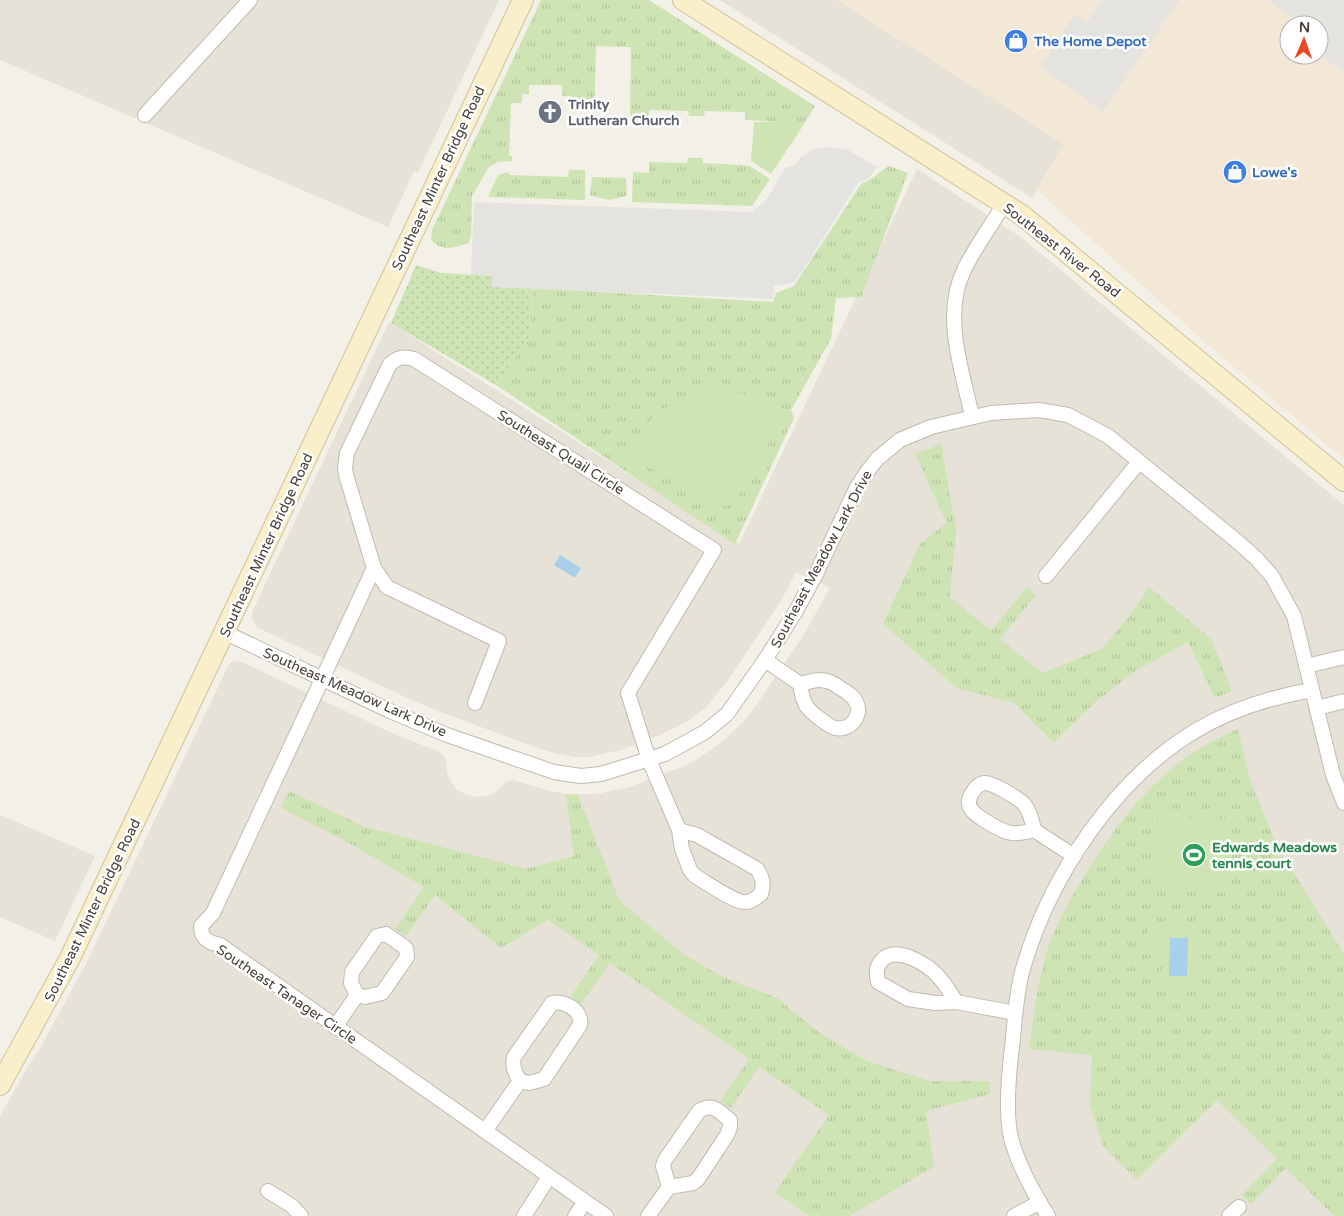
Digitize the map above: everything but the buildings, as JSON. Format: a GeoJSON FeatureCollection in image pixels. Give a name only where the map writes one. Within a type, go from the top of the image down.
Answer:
{"type":"FeatureCollection","features":[{"type":"Feature","properties":{"kind":"main road","name":"Southeast Minter Bridge Road"},"geometry":{"type":"LineString","coordinates":[[0,1085],[70,958],[522,0]]}},
{"type":"Feature","properties":{"kind":"main road","name":"Southeast River Road"},"geometry":{"type":"LineString","coordinates":[[683,0],[1024,216],[1344,481]]}},
{"type":"Feature","properties":{"kind":"street"},"geometry":{"type":"LineString","coordinates":[[145,115],[250,0]]}},
{"type":"Feature","properties":{"kind":"street"},"geometry":{"type":"LineString","coordinates":[[972,416],[956,342],[954,319],[958,286],[964,270],[1004,204]]}},
{"type":"Feature","properties":{"kind":"street","name":"Southeast Quail Circle"},"geometry":{"type":"LineString","coordinates":[[474,703],[500,641],[387,587],[374,568],[346,475],[345,460],[347,453],[390,364],[395,359],[407,357],[414,359],[714,550],[628,693],[649,760]]}},
{"type":"Feature","properties":{"kind":"street","name":"Southeast Meadow Lark Drive"},"geometry":{"type":"LineString","coordinates":[[224,632],[390,711],[447,735],[554,772],[581,776],[601,774],[665,754],[705,732],[727,714],[765,660],[800,604],[856,489],[877,459],[900,440],[931,427],[991,413],[1039,410],[1068,415],[1108,436],[1238,542],[1272,576],[1294,616],[1333,775],[1344,803]]}},
{"type":"Feature","properties":{"kind":"street"},"geometry":{"type":"LineString","coordinates":[[1046,576],[1139,462]]}},
{"type":"Feature","properties":{"kind":"street"},"geometry":{"type":"LineString","coordinates":[[322,679],[374,568]]}},
{"type":"Feature","properties":{"kind":"street"},"geometry":{"type":"LineString","coordinates":[[1306,666],[1344,658]]}},
{"type":"Feature","properties":{"kind":"street"},"geometry":{"type":"LineString","coordinates":[[765,660],[800,684]]}},
{"type":"Feature","properties":{"kind":"street","name":"Southeast Tanager Circle"},"geometry":{"type":"LineString","coordinates":[[322,679],[213,913],[201,926],[201,933],[212,944],[220,945],[606,1216]]}},
{"type":"Feature","properties":{"kind":"street"},"geometry":{"type":"LineString","coordinates":[[1048,1216],[1017,1157],[1011,1136],[1009,1117],[1010,1065],[1015,1013],[1024,966],[1049,900],[1074,856],[1104,813],[1146,768],[1195,731],[1228,714],[1259,702],[1312,690]]}},
{"type":"Feature","properties":{"kind":"street"},"geometry":{"type":"LineString","coordinates":[[1317,708],[1344,701]]}},
{"type":"Feature","properties":{"kind":"street"},"geometry":{"type":"LineString","coordinates":[[649,760],[679,830],[682,849],[694,876],[745,902],[761,894],[764,884],[762,876],[757,869],[697,835],[679,830]]}},
{"type":"Feature","properties":{"kind":"street"},"geometry":{"type":"LineString","coordinates":[[1034,830],[1018,834],[1005,833],[974,814],[969,806],[969,799],[976,786],[984,783],[993,784],[1025,804],[1031,816],[1034,830],[1074,856]]}},
{"type":"Feature","properties":{"kind":"street"},"geometry":{"type":"LineString","coordinates":[[386,934],[406,948],[407,956],[382,993],[365,997],[357,995],[353,989],[352,972],[377,936],[386,934]]}},
{"type":"Feature","properties":{"kind":"street"},"geometry":{"type":"LineString","coordinates":[[956,1002],[945,984],[936,974],[909,957],[897,953],[886,956],[880,962],[876,972],[878,982],[908,999],[935,1003],[956,1002],[1015,1013]]}},
{"type":"Feature","properties":{"kind":"street"},"geometry":{"type":"LineString","coordinates":[[335,1027],[357,995]]}},
{"type":"Feature","properties":{"kind":"street"},"geometry":{"type":"LineString","coordinates":[[552,1003],[564,1003],[580,1014],[580,1025],[544,1079],[529,1083],[520,1081],[513,1064],[514,1057],[552,1003]]}},
{"type":"Feature","properties":{"kind":"street"},"geometry":{"type":"LineString","coordinates":[[485,1131],[520,1081]]}},
{"type":"Feature","properties":{"kind":"street"},"geometry":{"type":"LineString","coordinates":[[648,1216],[669,1187],[693,1183],[698,1179],[727,1135],[730,1120],[711,1106],[706,1106],[699,1111],[665,1160],[663,1166],[669,1187]]}},
{"type":"Feature","properties":{"kind":"street"},"geometry":{"type":"LineString","coordinates":[[524,1216],[549,1177]]}},
{"type":"Feature","properties":{"kind":"street"},"geometry":{"type":"LineString","coordinates":[[268,1191],[292,1206],[301,1216]]}},
{"type":"Feature","properties":{"kind":"street"},"geometry":{"type":"LineString","coordinates":[[575,1216],[585,1202]]}},
{"type":"Feature","properties":{"kind":"street"},"geometry":{"type":"LineString","coordinates":[[1014,1216],[1040,1202]]}},
{"type":"Feature","properties":{"kind":"shaded area"},"geometry":{"type":"Polygon","coordinates":[[[0,0],[499,0],[418,173],[414,171],[388,227],[0,60],[0,0]]]}},
{"type":"Feature","properties":{"kind":"shaded area"},"geometry":{"type":"Polygon","coordinates":[[[720,0],[837,0],[1064,144],[1032,198],[720,0]]]}},
{"type":"Feature","properties":{"kind":"shaded area"},"geometry":{"type":"Polygon","coordinates":[[[837,0],[1344,0],[1344,459],[1207,344],[1037,190],[1064,144],[837,0]]]}},
{"type":"Feature","properties":{"kind":"shaded area"},"geometry":{"type":"Polygon","coordinates":[[[1101,0],[1179,0],[1103,112],[1041,67],[1074,15],[1087,23],[1101,0]]]}},
{"type":"Feature","properties":{"kind":"shaded area"},"geometry":{"type":"Polygon","coordinates":[[[1268,0],[1344,0],[1344,72],[1329,62],[1329,15],[1288,14],[1268,0]]]}},
{"type":"Feature","properties":{"kind":"shaded area"},"geometry":{"type":"Polygon","coordinates":[[[828,147],[848,150],[877,167],[868,179],[858,183],[802,272],[793,283],[774,286],[773,299],[492,287],[492,276],[471,275],[474,202],[752,212],[767,199],[786,167],[794,166],[802,156],[815,149],[828,147]]]}},
{"type":"Feature","properties":{"kind":"shaded area"},"geometry":{"type":"Polygon","coordinates":[[[917,169],[1022,238],[1344,505],[1344,1216],[0,1216],[0,1116],[34,1056],[37,1054],[88,960],[229,664],[235,661],[242,662],[394,734],[440,752],[446,759],[447,773],[451,782],[457,790],[467,795],[488,796],[497,791],[506,782],[513,780],[566,794],[597,794],[630,787],[682,767],[696,760],[723,741],[744,721],[754,708],[803,636],[830,588],[796,572],[781,601],[726,683],[707,706],[690,720],[660,735],[621,750],[589,757],[574,757],[546,751],[438,711],[258,628],[252,620],[252,612],[389,322],[739,544],[917,169]]]}},
{"type":"Feature","properties":{"kind":"shaded area"},"geometry":{"type":"Polygon","coordinates":[[[0,815],[95,856],[55,941],[0,917],[0,815]]]}},
{"type":"Feature","properties":{"kind":"green space"},"geometry":{"type":"Polygon","coordinates":[[[541,0],[649,0],[815,106],[799,132],[779,122],[745,120],[745,112],[705,111],[704,116],[689,116],[688,111],[649,110],[649,115],[636,115],[636,124],[630,124],[631,47],[596,46],[594,120],[590,120],[590,111],[571,110],[572,96],[562,96],[562,85],[529,85],[529,94],[522,94],[522,103],[511,103],[509,156],[512,156],[512,161],[498,162],[489,167],[472,196],[471,236],[468,243],[448,248],[439,246],[431,240],[432,230],[541,0]]]}},
{"type":"Feature","properties":{"kind":"green space"},"geometry":{"type":"Polygon","coordinates":[[[754,122],[779,122],[799,132],[771,174],[751,161],[754,122]]]}},
{"type":"Feature","properties":{"kind":"green space"},"geometry":{"type":"Polygon","coordinates":[[[688,158],[703,158],[703,163],[750,166],[770,179],[752,206],[632,202],[633,172],[649,173],[649,162],[687,163],[688,158]]]}},
{"type":"Feature","properties":{"kind":"green space"},"geometry":{"type":"Polygon","coordinates":[[[889,166],[908,173],[861,297],[836,298],[831,339],[791,410],[794,418],[735,544],[496,385],[530,336],[532,288],[773,302],[776,293],[794,286],[861,184],[889,166]]]}},
{"type":"Feature","properties":{"kind":"green space"},"geometry":{"type":"Polygon","coordinates":[[[569,170],[585,170],[585,200],[488,197],[498,175],[509,172],[509,175],[568,177],[569,170]]]}},
{"type":"Feature","properties":{"kind":"green space"},"geometry":{"type":"Polygon","coordinates":[[[592,177],[626,178],[627,196],[608,200],[590,195],[592,177]]]}},
{"type":"Feature","properties":{"kind":"green space"},"geometry":{"type":"Polygon","coordinates":[[[416,265],[441,273],[492,276],[493,287],[532,288],[530,336],[496,385],[391,323],[416,265]]]}},
{"type":"Feature","properties":{"kind":"green space"},"geometry":{"type":"Polygon","coordinates":[[[726,389],[757,398],[784,415],[735,502],[720,508],[630,456],[647,423],[668,406],[695,393],[726,389]]]}},
{"type":"Feature","properties":{"kind":"green space"},"geometry":{"type":"Polygon","coordinates":[[[941,444],[956,529],[950,597],[991,631],[1027,587],[1036,595],[1000,639],[1042,673],[1102,649],[1130,615],[1149,587],[1211,639],[1232,691],[1215,698],[1188,642],[1137,670],[1093,704],[1054,743],[1014,703],[957,688],[883,624],[920,544],[947,523],[915,454],[941,444]]]}},
{"type":"Feature","properties":{"kind":"green space"},"geometry":{"type":"Polygon","coordinates":[[[1238,729],[1250,780],[1277,846],[1344,954],[1344,1216],[1334,1216],[1286,1168],[1251,1204],[1242,1195],[1277,1159],[1217,1100],[1137,1180],[1103,1146],[1090,1105],[1092,1055],[1029,1049],[1041,973],[1052,937],[1072,896],[1104,845],[1136,804],[1171,769],[1192,754],[1238,729]]]}},
{"type":"Feature","properties":{"kind":"green space"},"geometry":{"type":"Polygon","coordinates":[[[289,791],[363,826],[525,869],[574,856],[566,794],[578,795],[619,900],[683,954],[721,976],[777,998],[821,1034],[867,1061],[930,1081],[990,1081],[990,1094],[926,1111],[934,1167],[849,1216],[809,1216],[775,1192],[829,1115],[759,1067],[731,1108],[720,1101],[749,1059],[610,963],[581,1004],[570,997],[599,955],[548,920],[501,948],[435,895],[406,936],[395,929],[424,887],[351,844],[281,808],[289,791]]]}},
{"type":"Feature","properties":{"kind":"green space","name":"Edwards Meadows tennis court"},"geometry":{"type":"Polygon","coordinates":[[[1158,816],[1232,819],[1230,893],[1155,891],[1158,816]]]}},
{"type":"Feature","properties":{"kind":"green space"},"geometry":{"type":"Polygon","coordinates":[[[1148,929],[1196,930],[1195,984],[1161,983],[1162,956],[1152,952],[1153,948],[1142,944],[1148,929]]]}},
{"type":"Feature","properties":{"kind":"water"},"geometry":{"type":"Polygon","coordinates":[[[560,555],[581,568],[575,578],[554,565],[560,555]]]}},
{"type":"Feature","properties":{"kind":"water"},"geometry":{"type":"Polygon","coordinates":[[[1170,938],[1188,938],[1187,976],[1169,976],[1170,938]]]}},
{"type":"Feature","properties":{"kind":"place","name":"The Home Depot"},"geometry":{"type":"Point","coordinates":[1016,41]}},
{"type":"Feature","properties":{"kind":"place","name":"Trinity Lutheran Church"},"geometry":{"type":"Point","coordinates":[550,112]}},
{"type":"Feature","properties":{"kind":"place","name":"Lowe's"},"geometry":{"type":"Point","coordinates":[1235,172]}},
{"type":"Feature","properties":{"kind":"place","name":"Edwards Meadows tennis court"},"geometry":{"type":"Point","coordinates":[1194,855]}}]}
